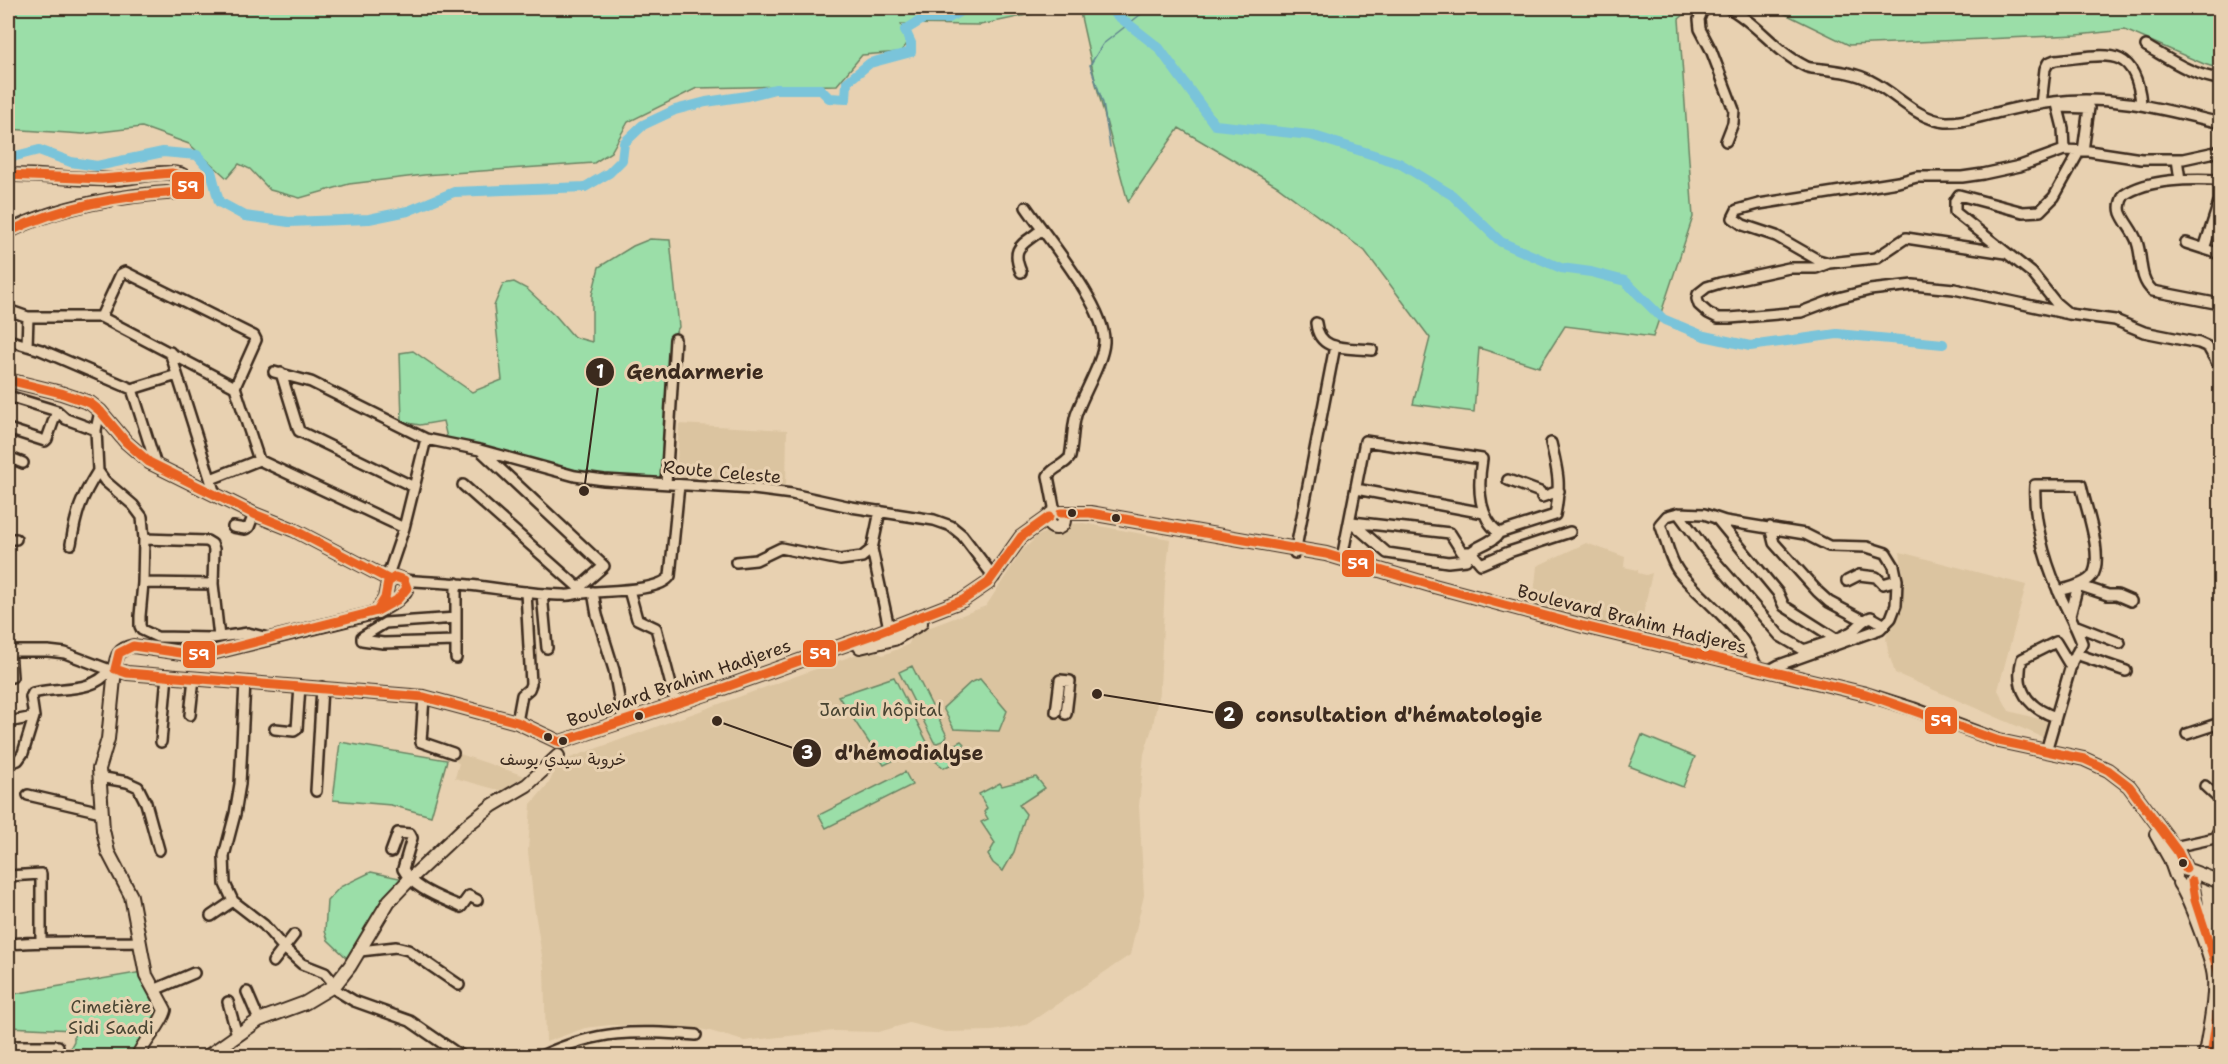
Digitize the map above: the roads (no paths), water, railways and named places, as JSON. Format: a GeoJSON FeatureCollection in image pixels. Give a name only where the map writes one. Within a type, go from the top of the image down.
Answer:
{"type":"FeatureCollection","features":[{"type":"Feature","properties":{"kind":"main road"},"geometry":{"type":"LineString","coordinates":[[8,175],[51,175],[98,179],[180,174],[189,184],[186,190],[179,192],[124,196],[26,223],[8,232]]}},
{"type":"Feature","properties":{"kind":"main road"},"geometry":{"type":"LineString","coordinates":[[8,380],[90,403],[100,411],[126,442],[149,462],[254,514],[294,530],[367,568],[395,586],[391,605],[377,612],[268,638],[231,650],[195,655],[133,646],[124,648],[116,657],[113,669],[108,739],[99,769],[101,812],[108,852],[131,896],[146,975],[165,1010],[138,1056]]}},
{"type":"Feature","properties":{"kind":"main road","name":"Boulevard Brahim Hadjeres"},"geometry":{"type":"LineString","coordinates":[[557,747],[864,645],[963,600],[982,588],[994,577],[1022,537],[1056,518],[1090,513],[1342,558],[1434,586],[1583,626],[1866,694],[1913,708],[1984,736],[2084,759],[2118,776],[2138,796],[2160,833]]}},
{"type":"Feature","properties":{"kind":"main road"},"geometry":{"type":"LineString","coordinates":[[889,633],[917,625],[970,603],[1003,575],[1031,535],[1056,518]]}},
{"type":"Feature","properties":{"kind":"main road"},"geometry":{"type":"LineString","coordinates":[[1296,551],[1582,632],[1763,669],[1875,703],[2001,747],[2092,770],[2113,782],[2123,791],[2174,847],[2195,900],[2220,977]]}},
{"type":"Feature","properties":{"kind":"main road","name":"Boulevard Brahim Hadjeres"},"geometry":{"type":"LineString","coordinates":[[557,747],[623,722],[889,633]]}},
{"type":"Feature","properties":{"kind":"main road"},"geometry":{"type":"LineString","coordinates":[[113,669],[127,673],[424,697],[517,722],[540,732],[557,747],[527,785],[493,805],[466,826],[389,901],[360,951],[333,986],[305,1003],[259,1020],[208,1056]]}},
{"type":"Feature","properties":{"kind":"main road"},"geometry":{"type":"LineString","coordinates":[[2160,833],[2170,859],[2186,877],[2188,900],[2213,973],[2214,986],[2205,1056]]}},
{"type":"Feature","properties":{"kind":"main road"},"geometry":{"type":"LineString","coordinates":[[2186,877],[2219,881]]}},
{"type":"Feature","properties":{"kind":"main road"},"geometry":{"type":"LineString","coordinates":[[2211,1056],[2220,994]]}},
{"type":"Feature","properties":{"kind":"street"},"geometry":{"type":"LineString","coordinates":[[1707,8],[1699,19],[1700,29],[1711,50],[1734,110],[1733,123],[1726,141]]}},
{"type":"Feature","properties":{"kind":"street"},"geometry":{"type":"LineString","coordinates":[[1729,8],[1746,17],[1786,54],[1806,68],[1860,75],[1905,105],[1932,119],[1947,122],[1963,121],[2041,104],[2141,104],[2220,123]]}},
{"type":"Feature","properties":{"kind":"street"},"geometry":{"type":"LineString","coordinates":[[2146,46],[2189,70],[2220,79]]}},
{"type":"Feature","properties":{"kind":"street"},"geometry":{"type":"LineString","coordinates":[[2041,104],[2045,69],[2048,63],[2055,60],[2102,56],[2122,59],[2131,65],[2139,82],[2141,104]]}},
{"type":"Feature","properties":{"kind":"street"},"geometry":{"type":"LineString","coordinates":[[2057,104],[2063,128],[2064,150]]}},
{"type":"Feature","properties":{"kind":"street"},"geometry":{"type":"LineString","coordinates":[[2069,314],[2056,303],[2032,273],[1954,212],[1954,201],[1959,195],[2023,212],[2040,211],[2054,197],[2082,151],[2090,104]]}},
{"type":"Feature","properties":{"kind":"street"},"geometry":{"type":"LineString","coordinates":[[1829,263],[1818,260],[1776,236],[1743,225],[1733,218],[1737,210],[1759,204],[1917,177],[1962,177],[1983,174],[2020,165],[2064,150],[2141,159],[2177,159],[2220,151]]}},
{"type":"Feature","properties":{"kind":"street"},"geometry":{"type":"LineString","coordinates":[[2177,159],[2180,180]]}},
{"type":"Feature","properties":{"kind":"street"},"geometry":{"type":"LineString","coordinates":[[2220,180],[2180,180],[2143,186],[2131,190],[2121,200],[2121,214],[2137,241],[2140,267],[2149,287],[2153,291],[2220,304]]}},
{"type":"Feature","properties":{"kind":"street"},"geometry":{"type":"LineString","coordinates":[[2204,249],[2220,200]]}},
{"type":"Feature","properties":{"kind":"street"},"geometry":{"type":"LineString","coordinates":[[1026,207],[1095,307],[1104,334],[1103,347],[1077,415],[1070,457],[1067,462],[1051,471],[1048,476],[1056,518]]}},
{"type":"Feature","properties":{"kind":"street"},"geometry":{"type":"LineString","coordinates":[[1021,272],[1015,258],[1017,250],[1041,230]]}},
{"type":"Feature","properties":{"kind":"street"},"geometry":{"type":"LineString","coordinates":[[2006,253],[1920,238],[1906,238],[1876,258],[1829,263],[1816,268],[1790,268],[1720,283],[1707,287],[1698,294],[1697,300],[1708,313],[1718,318],[1730,318],[1801,312],[1838,298],[1870,290],[1913,285],[1954,289],[2069,314],[2115,320],[2144,332],[2199,343],[2208,347],[2220,368]]}},
{"type":"Feature","properties":{"kind":"street"},"geometry":{"type":"LineString","coordinates":[[2186,243],[2220,254]]}},
{"type":"Feature","properties":{"kind":"street"},"geometry":{"type":"LineString","coordinates":[[101,317],[121,274],[126,272],[254,336],[256,340],[234,387]]}},
{"type":"Feature","properties":{"kind":"street"},"geometry":{"type":"LineString","coordinates":[[8,310],[28,317],[101,317],[170,351],[234,387],[259,460],[404,528]]}},
{"type":"Feature","properties":{"kind":"street"},"geometry":{"type":"LineString","coordinates":[[27,346],[28,317]]}},
{"type":"Feature","properties":{"kind":"street"},"geometry":{"type":"LineString","coordinates":[[1316,324],[1317,335],[1327,345],[1372,350]]}},
{"type":"Feature","properties":{"kind":"street"},"geometry":{"type":"LineString","coordinates":[[666,484],[675,339]]}},
{"type":"Feature","properties":{"kind":"street"},"geometry":{"type":"LineString","coordinates":[[8,340],[75,363],[132,389],[177,375]]}},
{"type":"Feature","properties":{"kind":"street"},"geometry":{"type":"LineString","coordinates":[[1296,551],[1335,346]]}},
{"type":"Feature","properties":{"kind":"street"},"geometry":{"type":"LineString","coordinates":[[170,351],[215,494]]}},
{"type":"Feature","properties":{"kind":"street","name":"Route Celeste"},"geometry":{"type":"LineString","coordinates":[[414,487],[299,431],[277,373],[311,382],[426,439],[480,450],[575,476],[604,480],[753,489],[934,520],[951,526],[962,535],[994,577]]}},
{"type":"Feature","properties":{"kind":"street"},"geometry":{"type":"LineString","coordinates":[[132,389],[156,465]]}},
{"type":"Feature","properties":{"kind":"street"},"geometry":{"type":"LineString","coordinates":[[8,396],[57,411],[66,419],[96,430]]}},
{"type":"Feature","properties":{"kind":"street"},"geometry":{"type":"LineString","coordinates":[[8,429],[45,441],[57,411]]}},
{"type":"Feature","properties":{"kind":"street"},"geometry":{"type":"LineString","coordinates":[[100,411],[96,430],[98,471],[105,481],[138,510],[142,517],[144,539],[140,626],[147,634],[157,637],[219,637],[248,633],[268,638]]}},
{"type":"Feature","properties":{"kind":"street"},"geometry":{"type":"LineString","coordinates":[[426,439],[404,528],[395,586],[456,583],[567,596],[580,591],[604,566],[480,450]]}},
{"type":"Feature","properties":{"kind":"street"},"geometry":{"type":"LineString","coordinates":[[1342,558],[1365,441],[1482,459],[1478,479],[1484,513],[1490,525],[1499,533]]}},
{"type":"Feature","properties":{"kind":"street"},"geometry":{"type":"LineString","coordinates":[[1350,521],[1387,553],[1448,562],[1466,560],[1478,546],[1497,537],[1499,533],[1555,515],[1560,491],[1551,443]]}},
{"type":"Feature","properties":{"kind":"street"},"geometry":{"type":"LineString","coordinates":[[8,457],[23,463]]}},
{"type":"Feature","properties":{"kind":"street"},"geometry":{"type":"LineString","coordinates":[[211,479],[259,460]]}},
{"type":"Feature","properties":{"kind":"street"},"geometry":{"type":"LineString","coordinates":[[71,544],[83,494],[98,471]]}},
{"type":"Feature","properties":{"kind":"street"},"geometry":{"type":"LineString","coordinates":[[1508,480],[1540,492],[1542,497],[1560,491]]}},
{"type":"Feature","properties":{"kind":"street"},"geometry":{"type":"LineString","coordinates":[[463,485],[580,591],[593,592],[629,590],[667,581],[670,576],[679,485]]}},
{"type":"Feature","properties":{"kind":"street"},"geometry":{"type":"LineString","coordinates":[[2046,751],[2071,667],[2082,643],[2058,591],[2039,530],[2034,500],[2035,485],[2081,485],[2096,552],[2095,568],[2092,577],[2078,585],[2058,591]]}},
{"type":"Feature","properties":{"kind":"street"},"geometry":{"type":"LineString","coordinates":[[1356,489],[1484,513]]}},
{"type":"Feature","properties":{"kind":"street"},"geometry":{"type":"LineString","coordinates":[[880,511],[872,549],[889,633]]}},
{"type":"Feature","properties":{"kind":"street"},"geometry":{"type":"LineString","coordinates":[[1678,513],[1707,552],[1780,636],[1804,650],[1851,633],[1863,620],[1871,617],[1885,625]]}},
{"type":"Feature","properties":{"kind":"street"},"geometry":{"type":"LineString","coordinates":[[1678,513],[1704,514],[1725,521],[1805,534],[1829,546],[1867,547],[1886,553],[1894,566],[1897,580],[1896,605],[1892,618],[1880,629],[1763,669],[1725,618],[1677,569],[1660,524],[1667,516],[1678,513]]}},
{"type":"Feature","properties":{"kind":"street"},"geometry":{"type":"LineString","coordinates":[[233,527],[245,529],[249,527],[254,514]]}},
{"type":"Feature","properties":{"kind":"street"},"geometry":{"type":"LineString","coordinates":[[1715,517],[1778,593],[1784,606],[1836,639]]}},
{"type":"Feature","properties":{"kind":"street"},"geometry":{"type":"LineString","coordinates":[[1350,521],[1450,533],[1462,552],[1471,552]]}},
{"type":"Feature","properties":{"kind":"street"},"geometry":{"type":"LineString","coordinates":[[1770,527],[1774,543],[1818,592],[1828,602],[1863,620]]}},
{"type":"Feature","properties":{"kind":"street"},"geometry":{"type":"LineString","coordinates":[[1471,552],[1481,564],[1509,552],[1570,532]]}},
{"type":"Feature","properties":{"kind":"street"},"geometry":{"type":"LineString","coordinates":[[144,539],[210,542],[214,549],[213,584],[219,637]]}},
{"type":"Feature","properties":{"kind":"street"},"geometry":{"type":"LineString","coordinates":[[736,562],[756,560],[781,548],[840,560],[862,557],[872,549]]}},
{"type":"Feature","properties":{"kind":"street"},"geometry":{"type":"LineString","coordinates":[[1847,581],[1859,575],[1876,577],[1883,584],[1897,580]]}},
{"type":"Feature","properties":{"kind":"street"},"geometry":{"type":"LineString","coordinates":[[143,583],[213,584]]}},
{"type":"Feature","properties":{"kind":"street"},"geometry":{"type":"LineString","coordinates":[[456,583],[456,658]]}},
{"type":"Feature","properties":{"kind":"street"},"geometry":{"type":"LineString","coordinates":[[2078,585],[2131,601]]}},
{"type":"Feature","properties":{"kind":"street"},"geometry":{"type":"LineString","coordinates":[[2072,621],[2078,585]]}},
{"type":"Feature","properties":{"kind":"street"},"geometry":{"type":"LineString","coordinates":[[629,590],[638,619],[656,628],[676,704]]}},
{"type":"Feature","properties":{"kind":"street"},"geometry":{"type":"LineString","coordinates":[[517,722],[522,695],[531,684],[526,592]]}},
{"type":"Feature","properties":{"kind":"street"},"geometry":{"type":"LineString","coordinates":[[593,592],[597,615],[614,670],[623,722]]}},
{"type":"Feature","properties":{"kind":"street"},"geometry":{"type":"LineString","coordinates":[[542,594],[547,648]]}},
{"type":"Feature","properties":{"kind":"street"},"geometry":{"type":"LineString","coordinates":[[456,618],[385,623],[362,637],[362,640],[383,643],[456,641]]}},
{"type":"Feature","properties":{"kind":"street"},"geometry":{"type":"LineString","coordinates":[[2072,621],[2120,643]]}},
{"type":"Feature","properties":{"kind":"street"},"geometry":{"type":"LineString","coordinates":[[2056,717],[2040,712],[2029,702],[2020,687],[2019,669],[2022,659],[2056,642],[2071,667]]}},
{"type":"Feature","properties":{"kind":"street"},"geometry":{"type":"LineString","coordinates":[[8,764],[18,760],[23,753],[34,717],[31,697],[33,693],[87,686],[104,678],[113,669],[65,653],[9,650],[12,677]]}},
{"type":"Feature","properties":{"kind":"street"},"geometry":{"type":"LineString","coordinates":[[2076,654],[2126,671]]}},
{"type":"Feature","properties":{"kind":"street"},"geometry":{"type":"LineString","coordinates":[[162,742],[167,675]]}},
{"type":"Feature","properties":{"kind":"street"},"geometry":{"type":"LineString","coordinates":[[190,715],[194,678]]}},
{"type":"Feature","properties":{"kind":"street"},"geometry":{"type":"LineString","coordinates":[[1056,712],[1060,680],[1065,679],[1070,681],[1066,714]]}},
{"type":"Feature","properties":{"kind":"street"},"geometry":{"type":"LineString","coordinates":[[245,682],[240,784],[224,856],[225,884],[233,901],[264,925],[302,964],[325,973],[333,986],[368,1007],[410,1021],[460,1056]]}},
{"type":"Feature","properties":{"kind":"street"},"geometry":{"type":"LineString","coordinates":[[275,729],[294,731],[297,729],[300,686]]}},
{"type":"Feature","properties":{"kind":"street"},"geometry":{"type":"LineString","coordinates":[[316,791],[322,687]]}},
{"type":"Feature","properties":{"kind":"street"},"geometry":{"type":"LineString","coordinates":[[424,697],[421,742],[453,753]]}},
{"type":"Feature","properties":{"kind":"street"},"geometry":{"type":"LineString","coordinates":[[8,722],[34,717]]}},
{"type":"Feature","properties":{"kind":"street"},"geometry":{"type":"LineString","coordinates":[[2187,734],[2217,724]]}},
{"type":"Feature","properties":{"kind":"street"},"geometry":{"type":"LineString","coordinates":[[99,777],[128,782],[138,787],[146,803],[159,850]]}},
{"type":"Feature","properties":{"kind":"street"},"geometry":{"type":"LineString","coordinates":[[2205,786],[2220,800]]}},
{"type":"Feature","properties":{"kind":"street"},"geometry":{"type":"LineString","coordinates":[[28,795],[101,812]]}},
{"type":"Feature","properties":{"kind":"street"},"geometry":{"type":"LineString","coordinates":[[2174,847],[2215,838],[2220,828]]}},
{"type":"Feature","properties":{"kind":"street"},"geometry":{"type":"LineString","coordinates":[[392,852],[398,833],[401,831],[411,834],[412,838],[403,869],[410,879],[431,893],[461,907],[470,896],[477,900]]}},
{"type":"Feature","properties":{"kind":"street"},"geometry":{"type":"LineString","coordinates":[[8,876],[39,873],[42,876],[41,941]]}},
{"type":"Feature","properties":{"kind":"street"},"geometry":{"type":"LineString","coordinates":[[211,916],[233,901]]}},
{"type":"Feature","properties":{"kind":"street"},"geometry":{"type":"LineString","coordinates":[[273,962],[294,935]]}},
{"type":"Feature","properties":{"kind":"street"},"geometry":{"type":"LineString","coordinates":[[8,944],[41,941],[139,942]]}},
{"type":"Feature","properties":{"kind":"street"},"geometry":{"type":"LineString","coordinates":[[360,951],[387,948],[408,950],[459,985]]}},
{"type":"Feature","properties":{"kind":"street"},"geometry":{"type":"LineString","coordinates":[[154,990],[194,973]]}},
{"type":"Feature","properties":{"kind":"street"},"geometry":{"type":"LineString","coordinates":[[247,992],[259,1020]]}},
{"type":"Feature","properties":{"kind":"street"},"geometry":{"type":"LineString","coordinates":[[228,1002],[237,1035]]}},
{"type":"Feature","properties":{"kind":"street"},"geometry":{"type":"LineString","coordinates":[[541,1056],[609,1033],[643,1031],[696,1035]]}},
{"type":"Feature","properties":{"kind":"street"},"geometry":{"type":"LineString","coordinates":[[8,1046],[58,1046]]}},
{"type":"Feature","properties":{"kind":"street"},"geometry":{"type":"LineString","coordinates":[[370,1056],[391,1056]]}},
{"type":"Feature","properties":{"kind":"waterway"},"geometry":{"type":"LineString","coordinates":[[8,158],[39,150],[71,162],[97,166],[163,152],[197,155],[211,171],[219,202],[245,216],[289,222],[369,219],[408,211],[454,192],[585,187],[609,173],[622,160],[624,143],[643,125],[675,110],[775,89],[820,89],[829,98],[846,99],[847,82],[870,63],[911,52],[911,43],[905,30],[923,19],[947,19],[966,8]]}},
{"type":"Feature","properties":{"kind":"waterway"},"geometry":{"type":"LineString","coordinates":[[1108,8],[1159,48],[1215,125],[1311,135],[1399,163],[1452,195],[1501,242],[1561,268],[1591,272],[1625,281],[1663,319],[1704,336],[1750,346],[1837,334],[1943,344]]}},
{"type":"Feature","properties":{"kind":"waterway"},"geometry":{"type":"LineString","coordinates":[[1110,147],[1103,103],[1090,65],[1103,44],[1145,11],[1163,8]]}},
{"type":"Feature","properties":{"kind":"waterway"},"geometry":{"type":"LineString","coordinates":[[2187,8],[2207,15],[2220,11]]}},
{"type":"Feature","properties":{"kind":"place","name":"Gendarmerie"},"geometry":{"type":"Point","coordinates":[584,491]}},
{"type":"Feature","properties":{"kind":"place","name":"consultation d'hématologie"},"geometry":{"type":"Point","coordinates":[1097,694]}},
{"type":"Feature","properties":{"kind":"place","name":"d'hémodialyse"},"geometry":{"type":"Point","coordinates":[717,721]}},
{"type":"Feature","properties":{"kind":"place","name":"خروبة سيدي يوسف"},"geometry":{"type":"Point","coordinates":[563,741]}},
{"type":"Feature","properties":{"kind":"park label","name":"Jardin hôpital"},"geometry":{"type":"Point","coordinates":[881,710]}},
{"type":"Feature","properties":{"kind":"park label","name":"Cimetière Sidi Saadi"},"geometry":{"type":"Point","coordinates":[111,1017]}}]}
